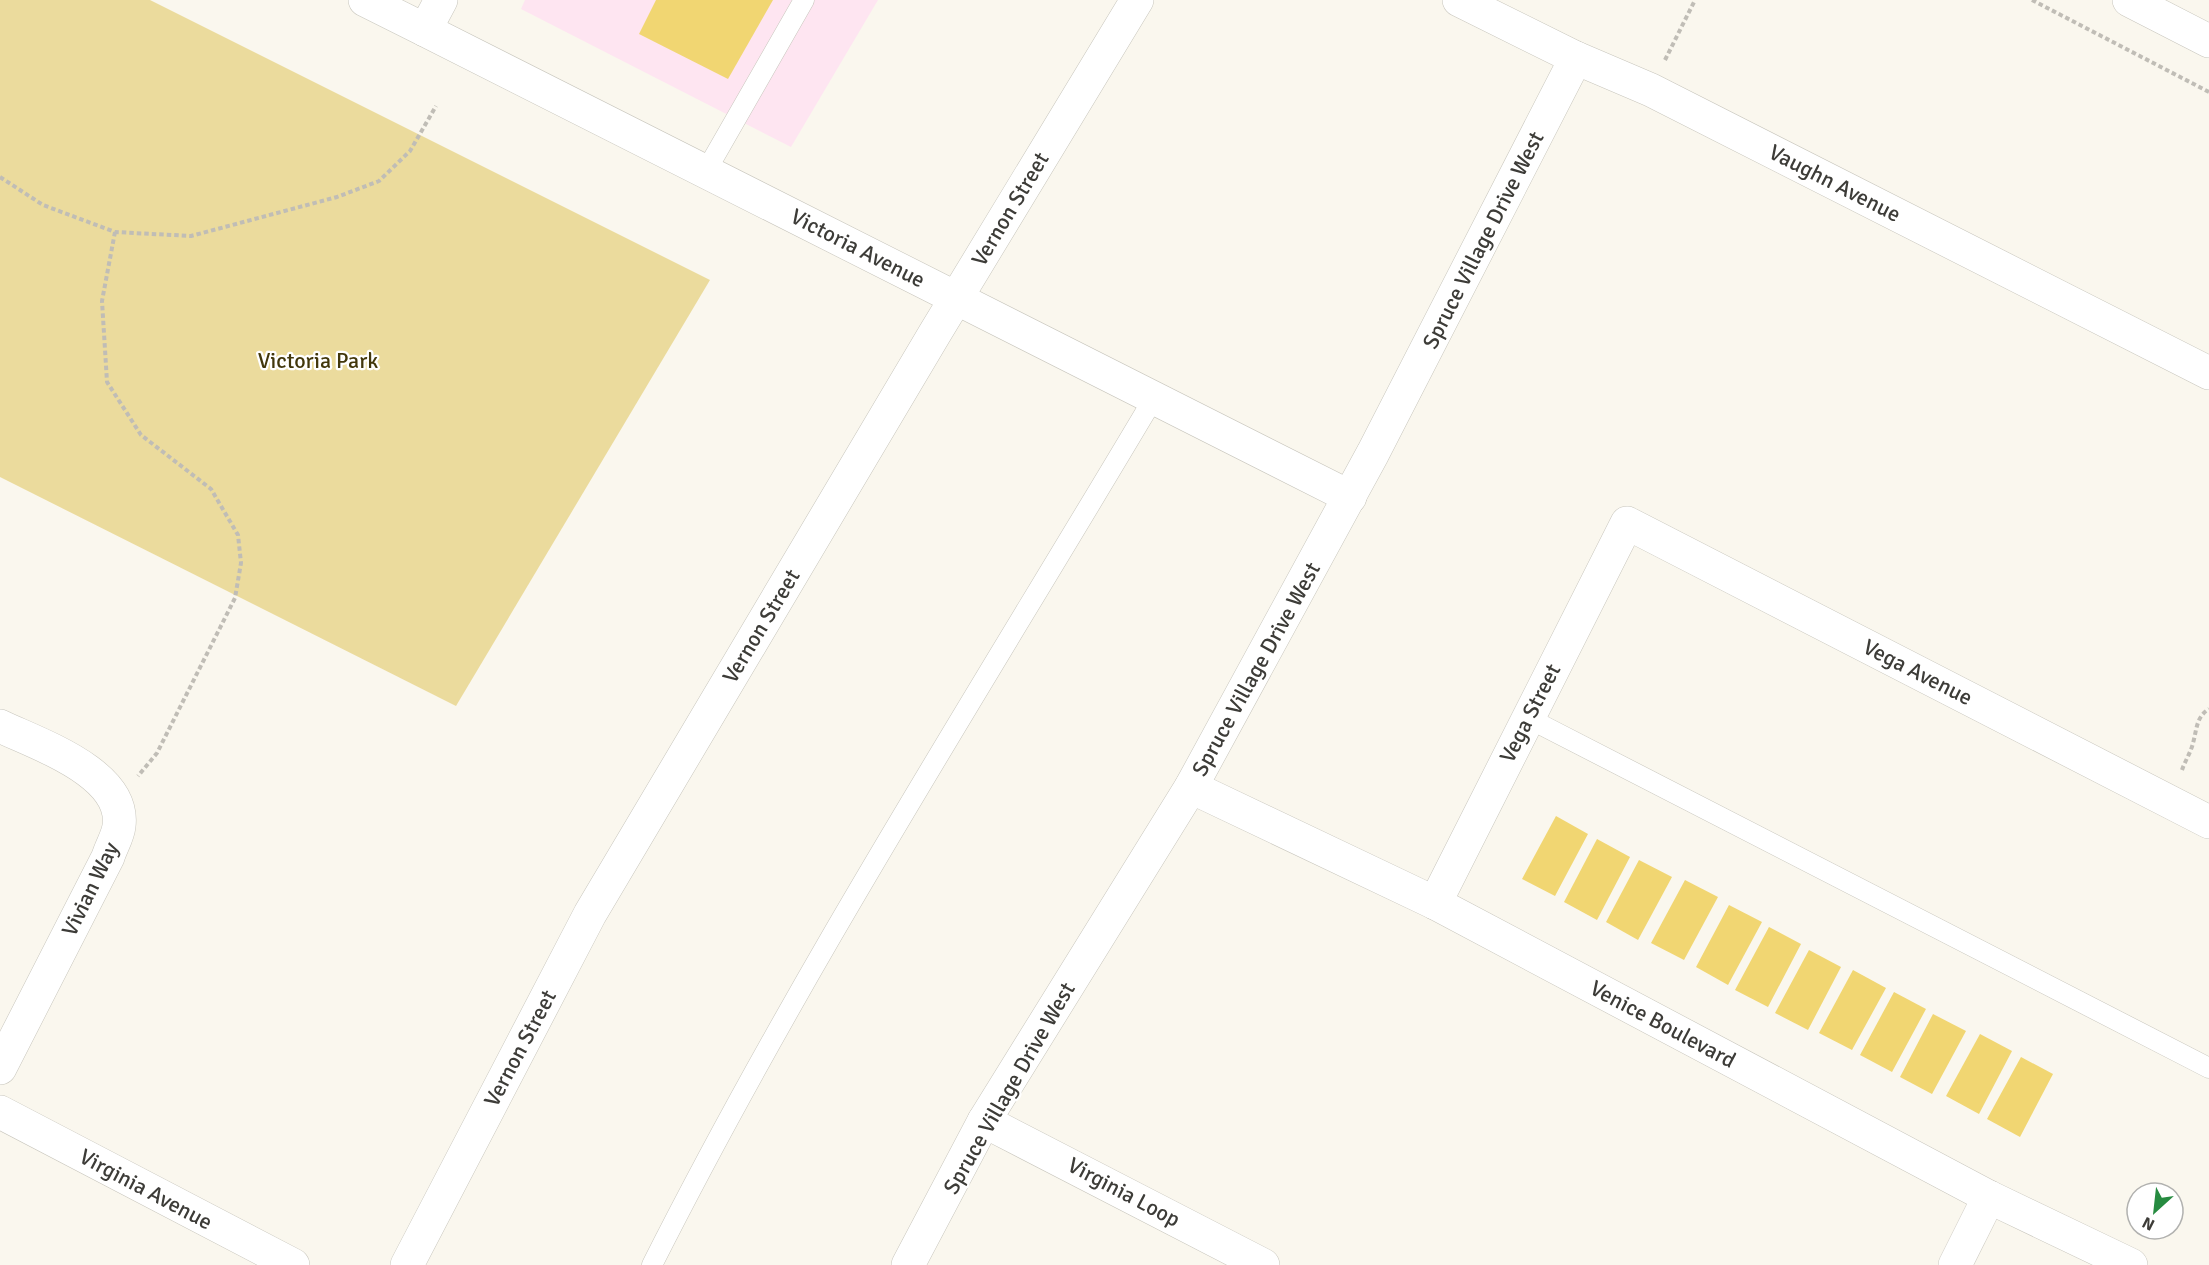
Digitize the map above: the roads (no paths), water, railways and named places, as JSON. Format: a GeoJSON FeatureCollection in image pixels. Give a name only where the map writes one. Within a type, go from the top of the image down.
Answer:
{"type":"FeatureCollection","features":[{"type":"Feature","properties":{"kind":"street","name":"Victoria Avenue"},"geometry":{"type":"LineString","coordinates":[[365,0],[1155,396],[1350,497]]}},
{"type":"Feature","properties":{"kind":"street"},"geometry":{"type":"LineString","coordinates":[[425,30],[441,0]]}},
{"type":"Feature","properties":{"kind":"street","name":"Vernon Street"},"geometry":{"type":"LineString","coordinates":[[407,1265],[590,914],[956,298],[1137,0]]}},
{"type":"Feature","properties":{"kind":"street","name":"Vaughn Avenue"},"geometry":{"type":"LineString","coordinates":[[1459,0],[1576,58],[1651,90],[2209,373]]}},
{"type":"Feature","properties":{"kind":"street"},"geometry":{"type":"LineString","coordinates":[[2129,0],[2209,41]]}},
{"type":"Feature","properties":{"kind":"street","name":"Spruce Village Drive West"},"geometry":{"type":"LineString","coordinates":[[908,1265],[984,1121],[1191,787],[1350,497],[1576,58]]}},
{"type":"Feature","properties":{"kind":"street","name":"Vega Street"},"geometry":{"type":"LineString","coordinates":[[1435,903],[1627,523]]}},
{"type":"Feature","properties":{"kind":"street","name":"Vega Avenue"},"geometry":{"type":"LineString","coordinates":[[1627,523],[2209,822]]}},
{"type":"Feature","properties":{"kind":"street","name":"Vivian Way"},"geometry":{"type":"LineString","coordinates":[[0,726],[82,766],[102,782],[116,802],[119,826],[108,857],[0,1068]]}},
{"type":"Feature","properties":{"kind":"street","name":"Venice Boulevard"},"geometry":{"type":"LineString","coordinates":[[1191,787],[1435,903],[1989,1197],[2131,1265]]}},
{"type":"Feature","properties":{"kind":"street","name":"Virginia Avenue"},"geometry":{"type":"LineString","coordinates":[[0,1112],[293,1265]]}},
{"type":"Feature","properties":{"kind":"street","name":"Virginia Loop"},"geometry":{"type":"LineString","coordinates":[[984,1121],[1263,1265]]}},
{"type":"Feature","properties":{"kind":"street"},"geometry":{"type":"LineString","coordinates":[[1955,1265],[1989,1197]]}},
{"type":"Feature","properties":{"kind":"lane"},"geometry":{"type":"LineString","coordinates":[[706,171],[804,0]]}},
{"type":"Feature","properties":{"kind":"lane"},"geometry":{"type":"LineString","coordinates":[[652,1265],[708,1154],[799,990],[1155,396]]}},
{"type":"Feature","properties":{"kind":"lane"},"geometry":{"type":"LineString","coordinates":[[1527,718],[2209,1068]]}},
{"type":"Feature","properties":{"kind":"park label","name":"Victoria Park"},"geometry":{"type":"Point","coordinates":[318,360]}}]}
